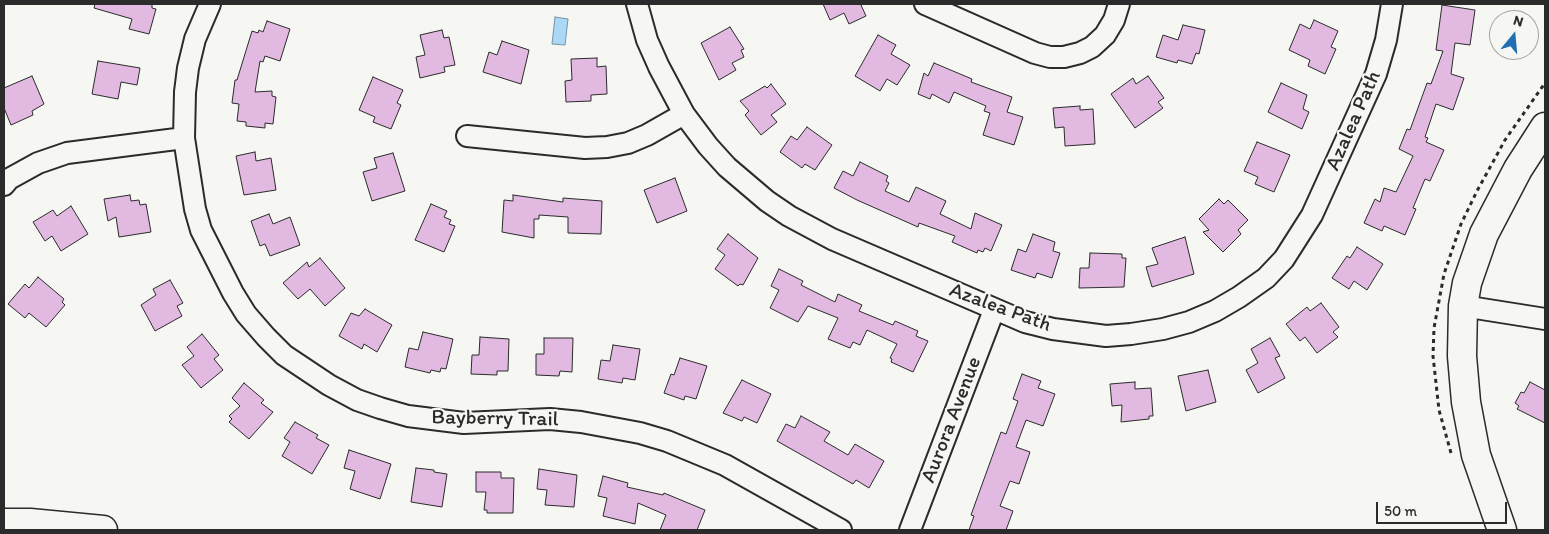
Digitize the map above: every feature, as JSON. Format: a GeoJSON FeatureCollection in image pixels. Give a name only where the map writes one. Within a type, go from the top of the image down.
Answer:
{"type":"FeatureCollection","features":[{"type":"Feature","properties":{"kind":"main road"},"geometry":{"type":"LineString","coordinates":[[1502,530],[1476,455],[1466,402],[1462,356],[1463,306],[1467,283],[1484,234],[1518,169],[1545,127]]}},
{"type":"Feature","properties":{"kind":"main road"},"geometry":{"type":"LineString","coordinates":[[4,523],[30,523],[103,530]]}},
{"type":"Feature","properties":{"kind":"street","name":"Bayberry Trail"},"geometry":{"type":"LineString","coordinates":[[210,4],[195,38],[188,68],[184,138],[190,178],[201,230],[233,293],[246,314],[278,349],[329,386],[357,400],[408,416],[464,423],[550,419],[582,422],[640,433],[667,441],[725,465],[841,530]]}},
{"type":"Feature","properties":{"kind":"street","name":"Azalea Path"},"geometry":{"type":"LineString","coordinates":[[637,4],[647,40],[684,114],[708,146],[767,202],[832,239],[994,310],[1053,330],[1106,336],[1163,329],[1189,322],[1215,311],[1266,278],[1284,259],[1312,215],[1376,74],[1386,40],[1392,4]]}},
{"type":"Feature","properties":{"kind":"street"},"geometry":{"type":"LineString","coordinates":[[925,4],[1035,53],[1050,57],[1064,57],[1080,54],[1092,47],[1105,35],[1114,20],[1119,4]]}},
{"type":"Feature","properties":{"kind":"street"},"geometry":{"type":"LineString","coordinates":[[467,136],[585,148],[607,147],[628,143],[647,135],[684,114]]}},
{"type":"Feature","properties":{"kind":"street"},"geometry":{"type":"LineString","coordinates":[[4,184],[38,162],[67,152],[184,138]]}},
{"type":"Feature","properties":{"kind":"street"},"geometry":{"type":"LineString","coordinates":[[1463,306],[1545,319]]}},
{"type":"Feature","properties":{"kind":"street","name":"Aurora Avenue"},"geometry":{"type":"LineString","coordinates":[[910,530],[994,310]]}},
{"type":"Feature","properties":{"kind":"water"},"geometry":{"type":"Polygon","coordinates":[[[555,17],[568,19],[565,45],[552,44],[555,17]]]}},
{"type":"Feature","properties":{"kind":"building"},"geometry":{"type":"Polygon","coordinates":[[[95,4],[152,4],[152,8],[156,9],[149,34],[129,29],[132,19],[94,8],[95,4]]]}},
{"type":"Feature","properties":{"kind":"building"},"geometry":{"type":"Polygon","coordinates":[[[823,4],[864,4],[861,5],[866,16],[849,24],[844,13],[830,20],[823,4]]]}},
{"type":"Feature","properties":{"kind":"building"},"geometry":{"type":"Polygon","coordinates":[[[1442,5],[1475,10],[1470,45],[1455,43],[1451,74],[1464,78],[1453,110],[1436,104],[1425,137],[1428,138],[1426,142],[1444,150],[1430,181],[1425,179],[1413,208],[1416,209],[1405,235],[1384,226],[1382,231],[1364,223],[1375,199],[1380,202],[1384,188],[1396,192],[1413,156],[1399,149],[1407,129],[1410,130],[1427,83],[1431,84],[1443,51],[1436,50],[1442,5]]]}},
{"type":"Feature","properties":{"kind":"building"},"geometry":{"type":"Polygon","coordinates":[[[1314,20],[1338,31],[1331,47],[1336,49],[1325,74],[1308,66],[1310,60],[1289,50],[1300,24],[1310,29],[1314,20]]]}},
{"type":"Feature","properties":{"kind":"building"},"geometry":{"type":"Polygon","coordinates":[[[267,21],[290,29],[280,61],[265,56],[263,62],[260,61],[255,92],[272,91],[272,96],[276,97],[273,124],[265,123],[265,128],[246,126],[246,122],[237,121],[239,104],[232,103],[235,80],[237,80],[252,31],[258,33],[259,30],[263,32],[267,21]]]}},
{"type":"Feature","properties":{"kind":"building"},"geometry":{"type":"Polygon","coordinates":[[[1183,25],[1205,30],[1199,54],[1196,53],[1192,64],[1178,60],[1177,63],[1156,57],[1163,35],[1178,40],[1183,25]]]}},
{"type":"Feature","properties":{"kind":"building"},"geometry":{"type":"Polygon","coordinates":[[[730,27],[744,49],[741,50],[744,57],[732,63],[736,70],[719,80],[701,43],[730,27]]]}},
{"type":"Feature","properties":{"kind":"building"},"geometry":{"type":"Polygon","coordinates":[[[442,30],[444,38],[449,37],[455,65],[444,67],[445,72],[420,78],[416,57],[425,55],[420,35],[442,30]]]}},
{"type":"Feature","properties":{"kind":"building"},"geometry":{"type":"Polygon","coordinates":[[[878,35],[896,45],[891,54],[910,65],[897,85],[887,79],[880,91],[855,76],[878,35]]]}},
{"type":"Feature","properties":{"kind":"building"},"geometry":{"type":"Polygon","coordinates":[[[502,41],[529,50],[521,84],[483,72],[489,52],[497,55],[502,41]]]}},
{"type":"Feature","properties":{"kind":"building"},"geometry":{"type":"Polygon","coordinates":[[[597,58],[597,67],[606,66],[607,94],[591,95],[591,101],[566,102],[565,81],[572,80],[571,59],[597,58]]]}},
{"type":"Feature","properties":{"kind":"building"},"geometry":{"type":"Polygon","coordinates":[[[98,61],[140,68],[137,85],[121,82],[118,99],[92,94],[98,61]]]}},
{"type":"Feature","properties":{"kind":"building"},"geometry":{"type":"Polygon","coordinates":[[[934,63],[972,79],[971,82],[1012,97],[1007,112],[1023,117],[1014,145],[983,135],[990,113],[984,111],[986,106],[954,92],[949,103],[932,94],[930,99],[918,94],[924,73],[928,76],[934,63]]]}},
{"type":"Feature","properties":{"kind":"building"},"geometry":{"type":"Polygon","coordinates":[[[32,76],[44,104],[32,111],[33,115],[11,125],[4,108],[4,88],[32,76]]]}},
{"type":"Feature","properties":{"kind":"building"},"geometry":{"type":"Polygon","coordinates":[[[1148,76],[1164,98],[1158,102],[1163,108],[1135,128],[1111,94],[1133,78],[1136,84],[1148,76]]]}},
{"type":"Feature","properties":{"kind":"building"},"geometry":{"type":"Polygon","coordinates":[[[373,77],[403,90],[397,103],[401,105],[391,129],[373,122],[375,117],[359,110],[373,77]]]}},
{"type":"Feature","properties":{"kind":"building"},"geometry":{"type":"Polygon","coordinates":[[[1281,83],[1307,95],[1303,109],[1309,112],[1302,129],[1268,112],[1281,83]]]}},
{"type":"Feature","properties":{"kind":"building"},"geometry":{"type":"Polygon","coordinates":[[[771,84],[786,104],[771,115],[777,122],[761,135],[745,115],[749,111],[740,101],[765,86],[767,88],[771,84]]]}},
{"type":"Feature","properties":{"kind":"building"},"geometry":{"type":"Polygon","coordinates":[[[1080,106],[1080,110],[1093,109],[1095,144],[1065,146],[1064,127],[1055,128],[1053,108],[1080,106]]]}},
{"type":"Feature","properties":{"kind":"building"},"geometry":{"type":"Polygon","coordinates":[[[807,127],[832,145],[815,170],[805,164],[802,168],[780,152],[791,136],[797,140],[807,127]]]}},
{"type":"Feature","properties":{"kind":"building"},"geometry":{"type":"Polygon","coordinates":[[[1257,142],[1290,155],[1274,192],[1255,184],[1258,177],[1244,171],[1257,142]]]}},
{"type":"Feature","properties":{"kind":"building"},"geometry":{"type":"Polygon","coordinates":[[[255,152],[256,161],[271,158],[276,190],[244,195],[236,156],[255,152]]]}},
{"type":"Feature","properties":{"kind":"building"},"geometry":{"type":"Polygon","coordinates":[[[393,153],[405,191],[372,201],[363,172],[377,168],[374,158],[393,153]]]}},
{"type":"Feature","properties":{"kind":"building"},"geometry":{"type":"Polygon","coordinates":[[[860,162],[888,176],[886,181],[889,183],[885,191],[909,202],[916,187],[946,201],[940,214],[971,229],[975,213],[1002,225],[991,251],[985,248],[983,252],[978,250],[977,253],[952,242],[955,236],[919,223],[918,227],[834,188],[843,171],[853,176],[860,162]]]}},
{"type":"Feature","properties":{"kind":"building"},"geometry":{"type":"Polygon","coordinates":[[[675,178],[687,211],[657,223],[644,190],[675,178]]]}},
{"type":"Feature","properties":{"kind":"building"},"geometry":{"type":"Polygon","coordinates":[[[130,195],[131,201],[139,200],[140,205],[146,204],[151,232],[119,237],[116,217],[108,221],[104,199],[130,195]]]}},
{"type":"Feature","properties":{"kind":"building"},"geometry":{"type":"Polygon","coordinates":[[[513,195],[563,202],[563,198],[602,201],[601,234],[568,233],[568,217],[539,215],[539,219],[534,219],[534,238],[502,232],[504,200],[513,201],[513,195]]]}},
{"type":"Feature","properties":{"kind":"building"},"geometry":{"type":"Polygon","coordinates":[[[1219,199],[1224,204],[1228,200],[1248,220],[1238,230],[1241,234],[1223,252],[1203,232],[1209,230],[1199,219],[1219,199]]]}},
{"type":"Feature","properties":{"kind":"building"},"geometry":{"type":"Polygon","coordinates":[[[431,204],[447,211],[444,217],[451,220],[449,224],[455,226],[444,252],[415,240],[431,204]]]}},
{"type":"Feature","properties":{"kind":"building"},"geometry":{"type":"Polygon","coordinates":[[[71,206],[88,234],[61,251],[52,236],[45,241],[33,222],[53,210],[57,216],[71,206]]]}},
{"type":"Feature","properties":{"kind":"building"},"geometry":{"type":"Polygon","coordinates":[[[269,214],[273,224],[290,217],[300,245],[270,256],[265,244],[260,246],[251,221],[269,214]]]}},
{"type":"Feature","properties":{"kind":"building"},"geometry":{"type":"Polygon","coordinates":[[[728,234],[758,258],[743,285],[740,284],[738,286],[715,269],[725,255],[717,249],[728,234]]]}},
{"type":"Feature","properties":{"kind":"building"},"geometry":{"type":"Polygon","coordinates":[[[1033,234],[1055,242],[1053,251],[1060,253],[1052,278],[1037,273],[1035,278],[1011,270],[1018,249],[1026,252],[1033,234]]]}},
{"type":"Feature","properties":{"kind":"building"},"geometry":{"type":"Polygon","coordinates":[[[1185,237],[1194,274],[1152,287],[1146,267],[1158,264],[1152,248],[1185,237]]]}},
{"type":"Feature","properties":{"kind":"building"},"geometry":{"type":"Polygon","coordinates":[[[1357,247],[1383,264],[1367,290],[1354,281],[1349,289],[1332,278],[1347,256],[1350,258],[1357,247]]]}},
{"type":"Feature","properties":{"kind":"building"},"geometry":{"type":"Polygon","coordinates":[[[1090,253],[1122,254],[1122,258],[1126,258],[1124,287],[1079,288],[1080,268],[1089,268],[1090,253]]]}},
{"type":"Feature","properties":{"kind":"building"},"geometry":{"type":"Polygon","coordinates":[[[320,258],[345,288],[325,306],[310,289],[298,299],[283,283],[307,262],[309,267],[320,258]]]}},
{"type":"Feature","properties":{"kind":"building"},"geometry":{"type":"Polygon","coordinates":[[[779,269],[803,281],[801,285],[835,302],[838,294],[862,305],[859,311],[893,325],[895,321],[918,331],[916,336],[928,341],[913,372],[891,362],[892,359],[890,358],[897,344],[867,330],[860,345],[853,342],[850,348],[828,339],[838,318],[808,306],[798,322],[770,308],[779,290],[771,286],[779,269]]]}},
{"type":"Feature","properties":{"kind":"building"},"geometry":{"type":"Polygon","coordinates":[[[38,277],[64,299],[62,302],[65,305],[46,327],[29,313],[25,318],[8,304],[25,284],[29,288],[38,277]]]}},
{"type":"Feature","properties":{"kind":"building"},"geometry":{"type":"Polygon","coordinates":[[[170,280],[183,303],[177,306],[182,316],[155,331],[141,305],[156,295],[153,289],[170,280]]]}},
{"type":"Feature","properties":{"kind":"building"},"geometry":{"type":"Polygon","coordinates":[[[1321,303],[1339,327],[1333,332],[1338,337],[1317,353],[1305,337],[1300,341],[1286,324],[1307,307],[1310,311],[1321,303]]]}},
{"type":"Feature","properties":{"kind":"building"},"geometry":{"type":"Polygon","coordinates":[[[365,309],[392,325],[377,352],[364,344],[362,349],[339,336],[351,313],[359,316],[365,309]]]}},
{"type":"Feature","properties":{"kind":"building"},"geometry":{"type":"Polygon","coordinates":[[[423,332],[453,339],[446,369],[441,368],[440,372],[431,370],[430,373],[405,367],[409,348],[418,350],[423,332]]]}},
{"type":"Feature","properties":{"kind":"building"},"geometry":{"type":"Polygon","coordinates":[[[202,334],[219,355],[214,359],[223,370],[201,388],[182,365],[194,356],[187,347],[202,334]]]}},
{"type":"Feature","properties":{"kind":"building"},"geometry":{"type":"Polygon","coordinates":[[[480,337],[509,339],[508,371],[497,371],[497,375],[471,374],[472,355],[479,355],[480,337]]]}},
{"type":"Feature","properties":{"kind":"building"},"geometry":{"type":"Polygon","coordinates":[[[544,338],[573,338],[572,372],[560,371],[559,376],[536,375],[536,354],[544,354],[544,338]]]}},
{"type":"Feature","properties":{"kind":"building"},"geometry":{"type":"Polygon","coordinates":[[[1270,338],[1280,356],[1275,358],[1285,378],[1258,393],[1246,370],[1258,363],[1251,349],[1270,338]]]}},
{"type":"Feature","properties":{"kind":"building"},"geometry":{"type":"Polygon","coordinates":[[[613,345],[640,349],[635,380],[623,378],[622,383],[598,379],[601,360],[610,361],[613,345]]]}},
{"type":"Feature","properties":{"kind":"building"},"geometry":{"type":"Polygon","coordinates":[[[680,358],[707,366],[696,399],[685,396],[684,400],[664,393],[671,374],[674,375],[680,358]]]}},
{"type":"Feature","properties":{"kind":"building"},"geometry":{"type":"Polygon","coordinates":[[[1208,370],[1216,402],[1186,411],[1178,376],[1208,370]]]}},
{"type":"Feature","properties":{"kind":"building"},"geometry":{"type":"Polygon","coordinates":[[[1022,374],[1041,381],[1038,388],[1055,394],[1043,426],[1026,420],[1016,447],[1030,452],[1019,484],[1010,481],[1000,506],[1013,511],[1006,530],[969,530],[974,516],[971,515],[1001,432],[1006,434],[1018,401],[1013,399],[1022,374]]]}},
{"type":"Feature","properties":{"kind":"building"},"geometry":{"type":"Polygon","coordinates":[[[742,380],[771,394],[757,423],[744,417],[742,421],[723,413],[742,380]]]}},
{"type":"Feature","properties":{"kind":"building"},"geometry":{"type":"Polygon","coordinates":[[[1135,382],[1135,389],[1151,388],[1153,416],[1149,416],[1149,419],[1121,422],[1122,405],[1112,406],[1110,384],[1135,382]]]}},
{"type":"Feature","properties":{"kind":"building"},"geometry":{"type":"Polygon","coordinates":[[[1530,382],[1545,390],[1545,423],[1517,409],[1519,406],[1515,403],[1521,392],[1524,393],[1530,382]]]}},
{"type":"Feature","properties":{"kind":"building"},"geometry":{"type":"Polygon","coordinates":[[[244,383],[264,400],[261,403],[273,412],[249,439],[229,422],[232,419],[229,416],[240,406],[232,398],[244,383]]]}},
{"type":"Feature","properties":{"kind":"building"},"geometry":{"type":"Polygon","coordinates":[[[801,416],[830,432],[824,441],[848,455],[855,444],[884,461],[869,488],[856,480],[853,484],[777,441],[786,424],[795,428],[801,416]]]}},
{"type":"Feature","properties":{"kind":"building"},"geometry":{"type":"Polygon","coordinates":[[[295,422],[318,435],[316,438],[329,445],[312,474],[282,456],[290,442],[284,438],[295,422]]]}},
{"type":"Feature","properties":{"kind":"building"},"geometry":{"type":"Polygon","coordinates":[[[349,450],[391,464],[380,499],[350,489],[355,471],[344,468],[349,450]]]}},
{"type":"Feature","properties":{"kind":"building"},"geometry":{"type":"Polygon","coordinates":[[[416,468],[447,474],[442,507],[411,502],[416,468]]]}},
{"type":"Feature","properties":{"kind":"building"},"geometry":{"type":"Polygon","coordinates":[[[539,469],[577,475],[574,507],[545,505],[547,490],[537,489],[539,469]]]}},
{"type":"Feature","properties":{"kind":"building"},"geometry":{"type":"Polygon","coordinates":[[[476,472],[501,472],[501,478],[514,478],[513,513],[487,513],[487,510],[484,510],[486,492],[476,492],[476,472]]]}},
{"type":"Feature","properties":{"kind":"building"},"geometry":{"type":"Polygon","coordinates":[[[603,476],[628,483],[627,487],[663,495],[664,493],[705,510],[697,530],[660,530],[666,515],[638,503],[635,524],[603,516],[607,498],[598,496],[603,476]]]}}]}
